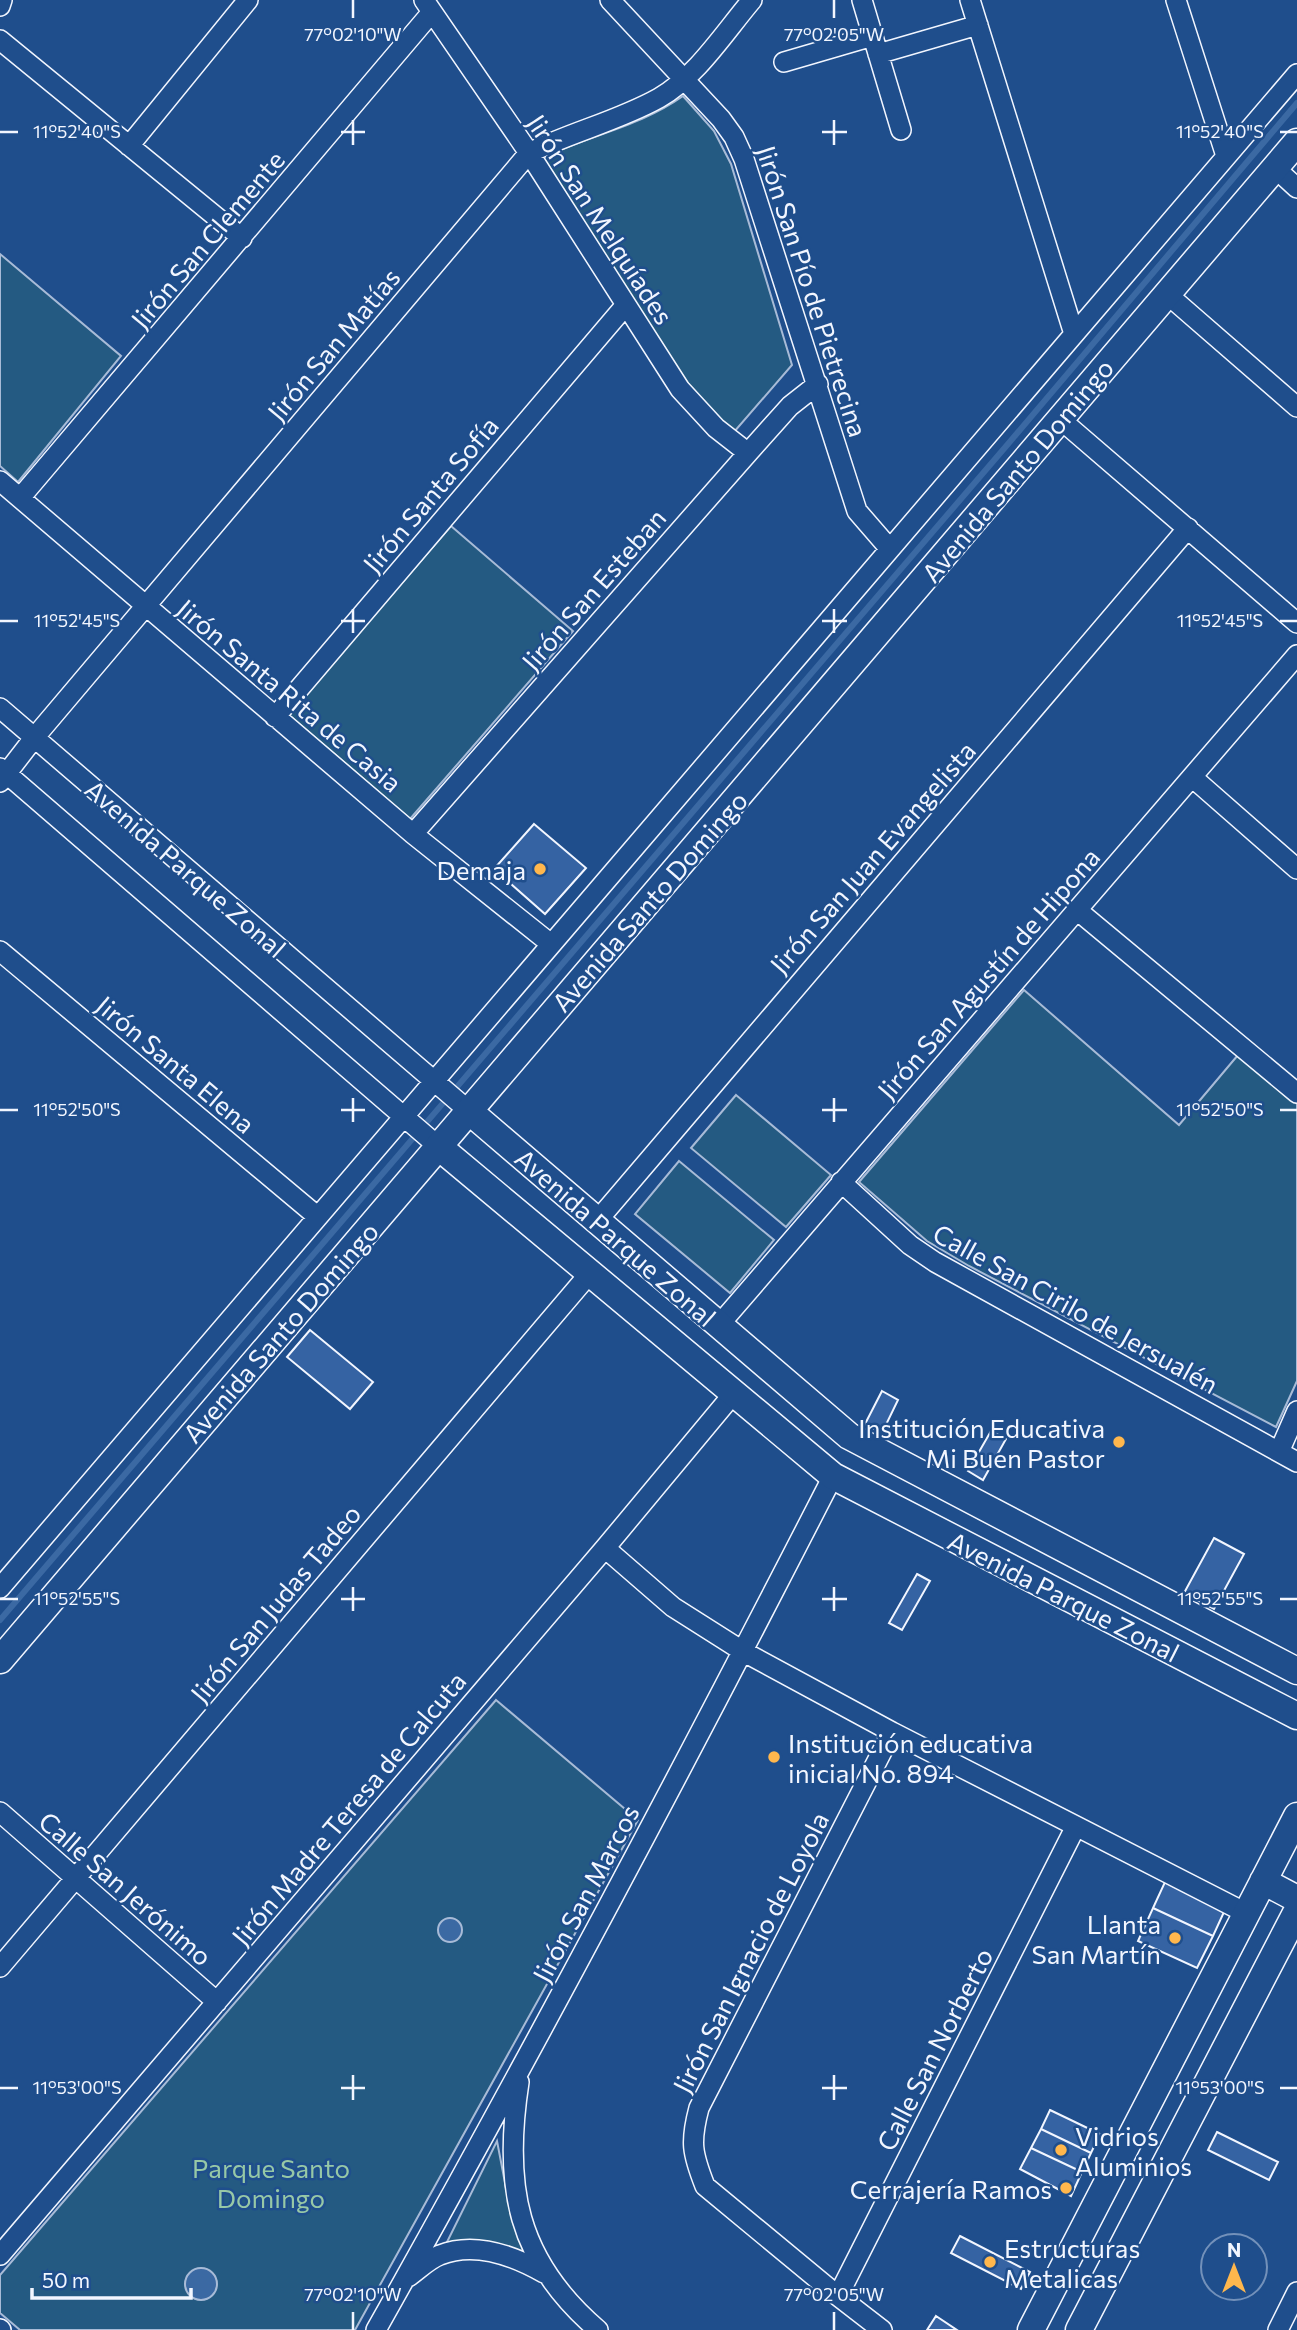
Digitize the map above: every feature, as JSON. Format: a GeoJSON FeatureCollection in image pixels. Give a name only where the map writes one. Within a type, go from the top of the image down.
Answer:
{"type":"FeatureCollection","features":[{"type":"Feature","properties":{"kind":"main road","name":"Avenida Santo Domingo"},"geometry":{"type":"LineString","coordinates":[[0,1660],[1297,142]]}},
{"type":"Feature","properties":{"kind":"main road","name":"Avenida Parque Zonal"},"geometry":{"type":"LineString","coordinates":[[469,1111],[849,1436],[1297,1671]]}},
{"type":"Feature","properties":{"kind":"main road","name":"Avenida Parque Zonal"},"geometry":{"type":"LineString","coordinates":[[439,1147],[833,1476],[1294,1707]]}},
{"type":"Feature","properties":{"kind":"main road"},"geometry":{"type":"LineString","coordinates":[[1031,2330],[1297,1815]]}},
{"type":"Feature","properties":{"kind":"main road"},"geometry":{"type":"LineString","coordinates":[[1263,1881],[1297,1899]]}},
{"type":"Feature","properties":{"kind":"main road"},"geometry":{"type":"LineString","coordinates":[[1079,2330],[1293,1929]]}},
{"type":"Feature","properties":{"kind":"street"},"geometry":{"type":"LineString","coordinates":[[0,6],[2,0]]}},
{"type":"Feature","properties":{"kind":"street"},"geometry":{"type":"LineString","coordinates":[[129,146],[248,0]]}},
{"type":"Feature","properties":{"kind":"street","name":"Jirón San Pío de Pietrecina"},"geometry":{"type":"LineString","coordinates":[[610,0],[721,119],[734,137],[744,159],[818,384],[857,512],[889,548]]}},
{"type":"Feature","properties":{"kind":"street","name":"Jirón San Matías"},"geometry":{"type":"LineString","coordinates":[[2,774],[529,153],[661,97],[684,80],[752,0]]}},
{"type":"Feature","properties":{"kind":"street"},"geometry":{"type":"LineString","coordinates":[[862,0],[901,130]]}},
{"type":"Feature","properties":{"kind":"street"},"geometry":{"type":"LineString","coordinates":[[970,0],[1074,334]]}},
{"type":"Feature","properties":{"kind":"street"},"geometry":{"type":"LineString","coordinates":[[1176,0],[1226,156]]}},
{"type":"Feature","properties":{"kind":"street","name":"Jirón San Melquíades"},"geometry":{"type":"LineString","coordinates":[[428,6],[529,153],[625,306],[688,399],[716,428],[748,453]]}},
{"type":"Feature","properties":{"kind":"street","name":"Jirón San Clemente"},"geometry":{"type":"LineString","coordinates":[[20,498],[242,238],[428,6]]}},
{"type":"Feature","properties":{"kind":"street"},"geometry":{"type":"LineString","coordinates":[[784,62],[978,25]]}},
{"type":"Feature","properties":{"kind":"street"},"geometry":{"type":"LineString","coordinates":[[0,40],[242,238]]}},
{"type":"Feature","properties":{"kind":"street","name":"Avenida Santo Domingo"},"geometry":{"type":"LineString","coordinates":[[0,1588],[1297,74]]}},
{"type":"Feature","properties":{"kind":"street"},"geometry":{"type":"LineString","coordinates":[[1275,168],[1297,188]]}},
{"type":"Feature","properties":{"kind":"street"},"geometry":{"type":"LineString","coordinates":[[1167,294],[1297,407]]}},
{"type":"Feature","properties":{"kind":"street","name":"Jirón Santa Sofía"},"geometry":{"type":"LineString","coordinates":[[275,717],[625,306]]}},
{"type":"Feature","properties":{"kind":"street","name":"Jirón San Esteban"},"geometry":{"type":"LineString","coordinates":[[413,834],[790,406],[818,384]]}},
{"type":"Feature","properties":{"kind":"street"},"geometry":{"type":"LineString","coordinates":[[1060,419],[1297,623]]}},
{"type":"Feature","properties":{"kind":"street","name":"Jirón Santa Rita de Casia"},"geometry":{"type":"LineString","coordinates":[[0,481],[413,834],[551,944]]}},
{"type":"Feature","properties":{"kind":"street","name":"Jirón San Juan Evangelista"},"geometry":{"type":"LineString","coordinates":[[597,1221],[1188,528]]}},
{"type":"Feature","properties":{"kind":"street","name":"Jirón San Agustín de Hipona"},"geometry":{"type":"LineString","coordinates":[[719,1325],[1297,655]]}},
{"type":"Feature","properties":{"kind":"street","name":"Avenida Parque Zonal"},"geometry":{"type":"LineString","coordinates":[[0,708],[469,1111]]}},
{"type":"Feature","properties":{"kind":"street","name":"Avenida Parque Zonal"},"geometry":{"type":"LineString","coordinates":[[2,774],[439,1147]]}},
{"type":"Feature","properties":{"kind":"street"},"geometry":{"type":"LineString","coordinates":[[1192,777],[1297,869]]}},
{"type":"Feature","properties":{"kind":"street"},"geometry":{"type":"LineString","coordinates":[[1077,909],[1297,1093]]}},
{"type":"Feature","properties":{"kind":"street","name":"Jirón Santa Elena"},"geometry":{"type":"LineString","coordinates":[[0,951],[318,1217]]}},
{"type":"Feature","properties":{"kind":"street","name":"Calle San Cirilo de Jersualén"},"geometry":{"type":"LineString","coordinates":[[841,1182],[910,1245],[935,1262],[1297,1462]]}},
{"type":"Feature","properties":{"kind":"street","name":"Jirón San Judas Tadeo"},"geometry":{"type":"LineString","coordinates":[[0,1968],[590,1273]]}},
{"type":"Feature","properties":{"kind":"street","name":"Jirón Madre Teresa de Calcuta"},"geometry":{"type":"LineString","coordinates":[[0,2255],[605,1548],[734,1393]]}},
{"type":"Feature","properties":{"kind":"street"},"geometry":{"type":"LineString","coordinates":[[1279,1452],[1297,1411]]}},
{"type":"Feature","properties":{"kind":"street","name":"Jirón San Marcos"},"geometry":{"type":"LineString","coordinates":[[376,2330],[522,2067],[744,1652],[833,1476]]}},
{"type":"Feature","properties":{"kind":"street"},"geometry":{"type":"LineString","coordinates":[[605,1548],[673,1607],[744,1652],[892,1732],[1246,1913]]}},
{"type":"Feature","properties":{"kind":"street","name":"Jirón San Ignacio de Loyola"},"geometry":{"type":"LineString","coordinates":[[883,2330],[705,2186],[695,2161],[692,2134],[699,2108],[892,1732]]}},
{"type":"Feature","properties":{"kind":"street","name":"Calle San Jerónimo"},"geometry":{"type":"LineString","coordinates":[[0,1812],[217,2002]]}},
{"type":"Feature","properties":{"kind":"street","name":"Calle San Norberto"},"geometry":{"type":"LineString","coordinates":[[838,2296],[1076,1826]]}},
{"type":"Feature","properties":{"kind":"street"},"geometry":{"type":"LineString","coordinates":[[522,2067],[513,2131],[515,2180],[524,2226],[532,2250],[546,2274],[583,2317],[598,2330]]}},
{"type":"Feature","properties":{"kind":"street"},"geometry":{"type":"LineString","coordinates":[[404,2279],[439,2255],[464,2250],[497,2252],[546,2274]]}},
{"type":"Feature","properties":{"kind":"street"},"geometry":{"type":"LineString","coordinates":[[1278,2330],[1297,2292]]}},
{"type":"Feature","properties":{"kind":"green space"},"geometry":{"type":"Polygon","coordinates":[[[683,96],[714,131],[731,164],[792,365],[734,432],[695,394],[539,160],[648,116],[683,96]]]}},
{"type":"Feature","properties":{"kind":"green space"},"geometry":{"type":"Polygon","coordinates":[[[0,254],[121,356],[18,482],[0,466],[0,254]]]}},
{"type":"Feature","properties":{"kind":"green space"},"geometry":{"type":"Polygon","coordinates":[[[451,526],[573,631],[410,819],[288,714],[451,526]]]}},
{"type":"Feature","properties":{"kind":"green space"},"geometry":{"type":"Polygon","coordinates":[[[1024,990],[1179,1125],[1238,1055],[1297,1104],[1297,1381],[1276,1427],[969,1266],[927,1241],[859,1182],[1024,990]]]}},
{"type":"Feature","properties":{"kind":"green space"},"geometry":{"type":"Polygon","coordinates":[[[736,1095],[831,1175],[786,1227],[691,1148],[736,1095]]]}},
{"type":"Feature","properties":{"kind":"green space"},"geometry":{"type":"Polygon","coordinates":[[[679,1161],[774,1240],[730,1293],[635,1214],[679,1161]]]}},
{"type":"Feature","properties":{"kind":"green space","name":"Parque Santo Domingo"},"geometry":{"type":"Polygon","coordinates":[[[496,1700],[638,1820],[355,2330],[20,2330],[0,2313],[0,2275],[496,1700]]]}},
{"type":"Feature","properties":{"kind":"green space"},"geometry":{"type":"Polygon","coordinates":[[[497,2141],[510,2209],[526,2257],[500,2245],[447,2242],[497,2141]]]}},
{"type":"Feature","properties":{"kind":"shaded area"},"geometry":{"type":"Polygon","coordinates":[[[450,1918],[458,1922],[462,1930],[458,1938],[450,1942],[442,1938],[438,1930],[442,1922],[450,1918]]]}},
{"type":"Feature","properties":{"kind":"shaded area"},"geometry":{"type":"Polygon","coordinates":[[[201,2268],[212,2273],[217,2284],[212,2295],[201,2300],[190,2295],[185,2284],[190,2273],[201,2268]]]}},
{"type":"Feature","properties":{"kind":"building","name":"Demaja"},"geometry":{"type":"Polygon","coordinates":[[[534,824],[586,868],[545,914],[494,869],[534,824]]]}},
{"type":"Feature","properties":{"kind":"building"},"geometry":{"type":"Polygon","coordinates":[[[310,1330],[373,1382],[350,1409],[287,1357],[310,1330]]]}},
{"type":"Feature","properties":{"kind":"building"},"geometry":{"type":"Polygon","coordinates":[[[882,1391],[898,1400],[882,1433],[865,1424],[882,1391]]]}},
{"type":"Feature","properties":{"kind":"building"},"geometry":{"type":"Polygon","coordinates":[[[991,1431],[1006,1439],[983,1480],[968,1471],[991,1431]]]}},
{"type":"Feature","properties":{"kind":"building"},"geometry":{"type":"Polygon","coordinates":[[[1214,1538],[1244,1554],[1214,1609],[1184,1593],[1214,1538]]]}},
{"type":"Feature","properties":{"kind":"building"},"geometry":{"type":"Polygon","coordinates":[[[917,1574],[930,1581],[902,1630],[889,1623],[917,1574]]]}},
{"type":"Feature","properties":{"kind":"building"},"geometry":{"type":"Polygon","coordinates":[[[1165,1882],[1224,1912],[1213,1936],[1153,1908],[1165,1882]]]}},
{"type":"Feature","properties":{"kind":"building","name":"Llanta San Martín"},"geometry":{"type":"Polygon","coordinates":[[[1153,1908],[1213,1936],[1197,1968],[1138,1941],[1153,1908]]]}},
{"type":"Feature","properties":{"kind":"building"},"geometry":{"type":"Polygon","coordinates":[[[1050,2110],[1100,2134],[1091,2153],[1041,2129],[1050,2110]]]}},
{"type":"Feature","properties":{"kind":"building","name":"Vidrios Aluminios"},"geometry":{"type":"Polygon","coordinates":[[[1041,2129],[1091,2153],[1082,2172],[1031,2148],[1041,2129]]]}},
{"type":"Feature","properties":{"kind":"building"},"geometry":{"type":"Polygon","coordinates":[[[1217,2132],[1278,2162],[1269,2180],[1208,2150],[1217,2132]]]}},
{"type":"Feature","properties":{"kind":"building"},"geometry":{"type":"Polygon","coordinates":[[[1031,2148],[1082,2172],[1071,2196],[1020,2169],[1031,2148]]]}},
{"type":"Feature","properties":{"kind":"building","name":"Estructuras Metalicas"},"geometry":{"type":"Polygon","coordinates":[[[960,2236],[1030,2272],[1021,2289],[951,2253],[960,2236]]]}},
{"type":"Feature","properties":{"kind":"building"},"geometry":{"type":"Polygon","coordinates":[[[936,2316],[957,2330],[927,2330],[936,2316]]]}},
{"type":"Feature","properties":{"kind":"waterway"},"geometry":{"type":"LineString","coordinates":[[0,1620],[1297,103]]}},
{"type":"Feature","properties":{"kind":"place","name":"Demaja"},"geometry":{"type":"Point","coordinates":[540,869]}},
{"type":"Feature","properties":{"kind":"place","name":"Institución Educativa Mi Buen Pastor"},"geometry":{"type":"Point","coordinates":[1119,1442]}},
{"type":"Feature","properties":{"kind":"place","name":"Institución educativa inicial No. 894"},"geometry":{"type":"Point","coordinates":[774,1757]}},
{"type":"Feature","properties":{"kind":"place","name":"Llanta San Martín"},"geometry":{"type":"Point","coordinates":[1175,1938]}},
{"type":"Feature","properties":{"kind":"place","name":"Vidrios Aluminios"},"geometry":{"type":"Point","coordinates":[1061,2150]}},
{"type":"Feature","properties":{"kind":"place","name":"Cerrajería Ramos"},"geometry":{"type":"Point","coordinates":[1066,2188]}},
{"type":"Feature","properties":{"kind":"place","name":"Estructuras Metalicas"},"geometry":{"type":"Point","coordinates":[990,2262]}}]}
